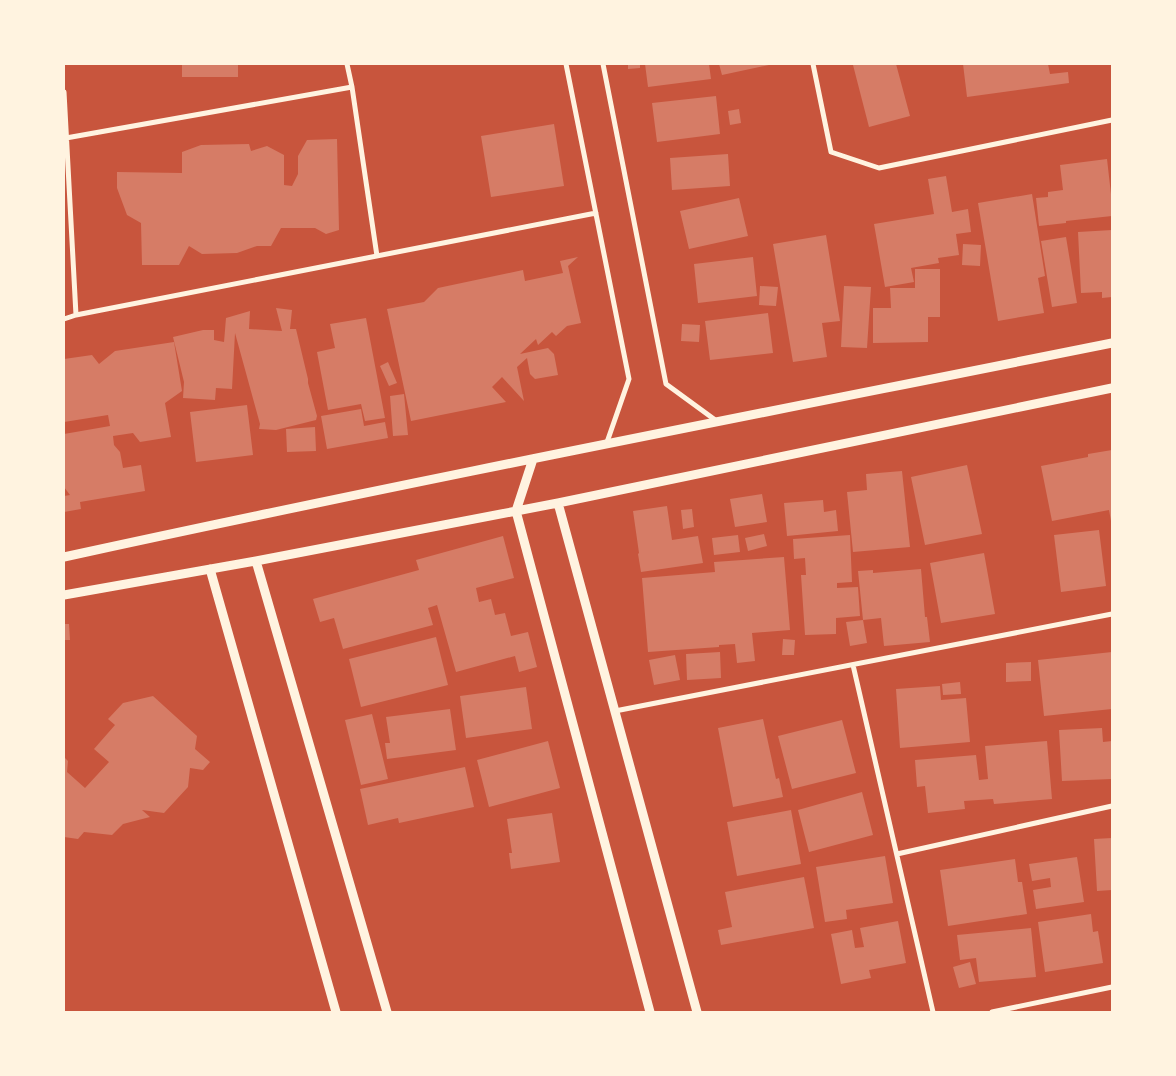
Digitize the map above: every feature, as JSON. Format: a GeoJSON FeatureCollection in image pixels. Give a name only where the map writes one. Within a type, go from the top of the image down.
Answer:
{"type":"FeatureCollection","features":[{"type":"Feature","properties":{"kind":"street"},"geometry":{"type":"LineString","coordinates":[[347,64],[377,256]]}},
{"type":"Feature","properties":{"kind":"street"},"geometry":{"type":"LineString","coordinates":[[566,64],[629,379],[606,445]]}},
{"type":"Feature","properties":{"kind":"street"},"geometry":{"type":"LineString","coordinates":[[603,64],[666,384],[719,422]]}},
{"type":"Feature","properties":{"kind":"street"},"geometry":{"type":"LineString","coordinates":[[814,64],[831,152],[879,168],[1112,120]]}},
{"type":"Feature","properties":{"kind":"street"},"geometry":{"type":"LineString","coordinates":[[66,138],[352,87]]}},
{"type":"Feature","properties":{"kind":"street"},"geometry":{"type":"LineString","coordinates":[[64,92],[76,315]]}},
{"type":"Feature","properties":{"kind":"street"},"geometry":{"type":"LineString","coordinates":[[64,319],[76,315],[596,213]]}},
{"type":"Feature","properties":{"kind":"street"},"geometry":{"type":"LineString","coordinates":[[64,557],[533,459],[1112,343]]}},
{"type":"Feature","properties":{"kind":"street"},"geometry":{"type":"LineString","coordinates":[[64,595],[256,561],[558,503],[1112,388]]}},
{"type":"Feature","properties":{"kind":"street"},"geometry":{"type":"LineString","coordinates":[[533,459],[516,511],[650,1012]]}},
{"type":"Feature","properties":{"kind":"street"},"geometry":{"type":"LineString","coordinates":[[558,503],[697,1012]]}},
{"type":"Feature","properties":{"kind":"street"},"geometry":{"type":"LineString","coordinates":[[256,561],[387,1012]]}},
{"type":"Feature","properties":{"kind":"street"},"geometry":{"type":"LineString","coordinates":[[210,569],[336,1012]]}},
{"type":"Feature","properties":{"kind":"street"},"geometry":{"type":"LineString","coordinates":[[615,711],[1112,614]]}},
{"type":"Feature","properties":{"kind":"street"},"geometry":{"type":"LineString","coordinates":[[853,665],[933,1012]]}},
{"type":"Feature","properties":{"kind":"street"},"geometry":{"type":"LineString","coordinates":[[896,854],[1112,806]]}},
{"type":"Feature","properties":{"kind":"street"},"geometry":{"type":"LineString","coordinates":[[992,1012],[1112,987]]}},
{"type":"Feature","properties":{"kind":"building"},"geometry":{"type":"Polygon","coordinates":[[[182,64],[238,64],[238,77],[182,77],[182,64]]]}},
{"type":"Feature","properties":{"kind":"building"},"geometry":{"type":"Polygon","coordinates":[[[628,64],[640,64],[640,68],[628,69],[628,64]]]}},
{"type":"Feature","properties":{"kind":"building"},"geometry":{"type":"Polygon","coordinates":[[[645,64],[709,64],[711,79],[648,87],[645,64]]]}},
{"type":"Feature","properties":{"kind":"building"},"geometry":{"type":"Polygon","coordinates":[[[719,64],[769,64],[769,65],[722,75],[719,64]]]}},
{"type":"Feature","properties":{"kind":"building"},"geometry":{"type":"Polygon","coordinates":[[[896,64],[910,116],[869,127],[853,65],[896,64]]]}},
{"type":"Feature","properties":{"kind":"building"},"geometry":{"type":"Polygon","coordinates":[[[963,64],[1048,64],[1050,74],[1068,72],[1069,83],[967,97],[963,64]]]}},
{"type":"Feature","properties":{"kind":"building"},"geometry":{"type":"Polygon","coordinates":[[[716,96],[720,134],[657,142],[652,103],[716,96]]]}},
{"type":"Feature","properties":{"kind":"building"},"geometry":{"type":"Polygon","coordinates":[[[739,109],[741,123],[730,125],[728,111],[739,109]]]}},
{"type":"Feature","properties":{"kind":"building"},"geometry":{"type":"Polygon","coordinates":[[[554,124],[564,186],[491,197],[481,136],[554,124]]]}},
{"type":"Feature","properties":{"kind":"building"},"geometry":{"type":"Polygon","coordinates":[[[337,139],[339,230],[326,234],[315,228],[281,228],[271,246],[257,246],[237,253],[202,254],[189,246],[179,265],[142,265],[141,223],[127,215],[117,188],[117,172],[182,173],[182,152],[201,145],[249,144],[251,151],[267,146],[284,155],[284,185],[292,186],[298,174],[298,156],[307,140],[337,139]]]}},
{"type":"Feature","properties":{"kind":"building"},"geometry":{"type":"Polygon","coordinates":[[[728,154],[730,186],[672,190],[670,158],[728,154]]]}},
{"type":"Feature","properties":{"kind":"building"},"geometry":{"type":"Polygon","coordinates":[[[1107,159],[1112,216],[1039,226],[1036,198],[1048,197],[1048,192],[1063,190],[1060,165],[1107,159]]]}},
{"type":"Feature","properties":{"kind":"building"},"geometry":{"type":"Polygon","coordinates":[[[946,176],[952,212],[968,209],[971,232],[956,234],[959,255],[938,258],[939,263],[911,268],[914,282],[885,287],[874,224],[934,214],[928,179],[946,176]]]}},
{"type":"Feature","properties":{"kind":"building"},"geometry":{"type":"Polygon","coordinates":[[[1032,194],[1045,276],[1038,278],[1044,313],[998,321],[978,203],[1032,194]]]}},
{"type":"Feature","properties":{"kind":"building"},"geometry":{"type":"Polygon","coordinates":[[[739,198],[748,236],[689,249],[680,211],[739,198]]]}},
{"type":"Feature","properties":{"kind":"building"},"geometry":{"type":"Polygon","coordinates":[[[1112,230],[1112,297],[1102,298],[1102,292],[1081,293],[1078,232],[1112,230]]]}},
{"type":"Feature","properties":{"kind":"building"},"geometry":{"type":"Polygon","coordinates":[[[826,235],[840,321],[822,323],[827,357],[793,362],[773,244],[826,235]]]}},
{"type":"Feature","properties":{"kind":"building"},"geometry":{"type":"Polygon","coordinates":[[[1066,237],[1077,303],[1052,307],[1041,241],[1066,237]]]}},
{"type":"Feature","properties":{"kind":"building"},"geometry":{"type":"Polygon","coordinates":[[[963,244],[981,245],[980,266],[962,265],[963,244]]]}},
{"type":"Feature","properties":{"kind":"building"},"geometry":{"type":"Polygon","coordinates":[[[578,257],[568,266],[581,323],[567,326],[556,336],[552,332],[538,345],[536,339],[520,354],[548,348],[554,354],[558,375],[535,379],[530,374],[527,358],[517,367],[524,401],[502,377],[492,387],[506,402],[411,421],[387,309],[424,302],[438,288],[523,270],[525,281],[563,273],[560,261],[578,257]]]}},
{"type":"Feature","properties":{"kind":"building"},"geometry":{"type":"Polygon","coordinates":[[[753,257],[757,296],[698,303],[694,264],[753,257]]]}},
{"type":"Feature","properties":{"kind":"building"},"geometry":{"type":"Polygon","coordinates":[[[915,269],[940,269],[940,317],[928,317],[928,342],[873,343],[873,308],[891,308],[890,288],[915,288],[915,269]]]}},
{"type":"Feature","properties":{"kind":"building"},"geometry":{"type":"Polygon","coordinates":[[[760,286],[778,287],[776,306],[759,305],[760,286]]]}},
{"type":"Feature","properties":{"kind":"building"},"geometry":{"type":"Polygon","coordinates":[[[844,286],[871,287],[867,348],[841,347],[844,286]]]}},
{"type":"Feature","properties":{"kind":"building"},"geometry":{"type":"Polygon","coordinates":[[[276,308],[292,310],[290,329],[296,329],[317,416],[316,420],[276,430],[259,429],[260,424],[235,333],[232,389],[216,388],[215,400],[183,398],[184,382],[173,337],[203,330],[214,330],[214,340],[224,342],[226,318],[250,311],[249,329],[282,331],[276,308]]]}},
{"type":"Feature","properties":{"kind":"building"},"geometry":{"type":"Polygon","coordinates":[[[768,313],[773,353],[710,360],[705,321],[768,313]]]}},
{"type":"Feature","properties":{"kind":"building"},"geometry":{"type":"Polygon","coordinates":[[[366,318],[385,418],[365,421],[361,404],[328,410],[317,352],[335,348],[330,324],[366,318]]]}},
{"type":"Feature","properties":{"kind":"building"},"geometry":{"type":"Polygon","coordinates":[[[682,324],[700,325],[699,342],[681,341],[682,324]]]}},
{"type":"Feature","properties":{"kind":"building"},"geometry":{"type":"Polygon","coordinates":[[[174,342],[182,391],[165,403],[171,437],[140,442],[133,433],[113,436],[114,445],[120,452],[123,468],[141,465],[145,491],[80,502],[81,509],[64,512],[64,496],[70,495],[64,487],[64,434],[110,426],[108,415],[64,422],[64,359],[92,355],[99,364],[115,351],[174,342]]]}},
{"type":"Feature","properties":{"kind":"building"},"geometry":{"type":"Polygon","coordinates":[[[388,362],[397,383],[389,386],[380,366],[388,362]]]}},
{"type":"Feature","properties":{"kind":"building"},"geometry":{"type":"Polygon","coordinates":[[[404,394],[408,435],[393,436],[390,396],[404,394]]]}},
{"type":"Feature","properties":{"kind":"building"},"geometry":{"type":"Polygon","coordinates":[[[247,405],[253,455],[196,462],[190,412],[247,405]]]}},
{"type":"Feature","properties":{"kind":"building"},"geometry":{"type":"Polygon","coordinates":[[[361,409],[364,426],[385,422],[388,438],[327,449],[321,416],[361,409]]]}},
{"type":"Feature","properties":{"kind":"building"},"geometry":{"type":"Polygon","coordinates":[[[315,427],[316,451],[287,452],[286,429],[315,427]]]}},
{"type":"Feature","properties":{"kind":"building"},"geometry":{"type":"Polygon","coordinates":[[[1112,450],[1112,521],[1109,510],[1052,521],[1041,466],[1088,457],[1088,454],[1112,450]]]}},
{"type":"Feature","properties":{"kind":"building"},"geometry":{"type":"Polygon","coordinates":[[[967,465],[982,534],[925,545],[911,477],[967,465]]]}},
{"type":"Feature","properties":{"kind":"building"},"geometry":{"type":"Polygon","coordinates":[[[902,471],[910,547],[853,552],[847,492],[867,490],[866,474],[902,471]]]}},
{"type":"Feature","properties":{"kind":"building"},"geometry":{"type":"Polygon","coordinates":[[[762,494],[767,522],[735,527],[730,499],[762,494]]]}},
{"type":"Feature","properties":{"kind":"building"},"geometry":{"type":"Polygon","coordinates":[[[823,500],[824,512],[836,510],[838,531],[787,536],[784,503],[823,500]]]}},
{"type":"Feature","properties":{"kind":"building"},"geometry":{"type":"Polygon","coordinates":[[[667,506],[672,540],[698,536],[703,563],[641,572],[633,511],[667,506]]]}},
{"type":"Feature","properties":{"kind":"building"},"geometry":{"type":"Polygon","coordinates":[[[692,509],[694,527],[683,529],[681,510],[692,509]]]}},
{"type":"Feature","properties":{"kind":"building"},"geometry":{"type":"Polygon","coordinates":[[[1099,530],[1106,586],[1061,592],[1054,535],[1099,530]]]}},
{"type":"Feature","properties":{"kind":"building"},"geometry":{"type":"Polygon","coordinates":[[[764,534],[767,546],[748,551],[745,538],[764,534]]]}},
{"type":"Feature","properties":{"kind":"building"},"geometry":{"type":"Polygon","coordinates":[[[738,535],[740,552],[714,555],[712,538],[738,535]]]}},
{"type":"Feature","properties":{"kind":"building"},"geometry":{"type":"Polygon","coordinates":[[[850,535],[852,582],[837,583],[837,588],[858,587],[860,616],[836,618],[836,634],[805,635],[801,575],[806,575],[805,558],[794,559],[793,539],[850,535]]]}},
{"type":"Feature","properties":{"kind":"building"},"geometry":{"type":"Polygon","coordinates":[[[503,536],[514,578],[476,588],[479,602],[491,599],[495,615],[505,613],[511,636],[528,632],[537,667],[519,672],[515,656],[456,672],[437,605],[428,608],[433,625],[343,649],[334,618],[320,622],[313,599],[419,570],[416,560],[503,536]]]}},
{"type":"Feature","properties":{"kind":"building"},"geometry":{"type":"Polygon","coordinates":[[[984,553],[995,614],[941,623],[930,563],[984,553]]]}},
{"type":"Feature","properties":{"kind":"building"},"geometry":{"type":"Polygon","coordinates":[[[784,557],[790,630],[752,633],[755,661],[737,663],[735,644],[719,645],[719,647],[648,652],[642,578],[715,572],[714,562],[784,557]]]}},
{"type":"Feature","properties":{"kind":"building"},"geometry":{"type":"Polygon","coordinates":[[[921,569],[925,617],[927,617],[930,642],[884,646],[881,618],[863,620],[858,571],[873,570],[873,573],[921,569]]]}},
{"type":"Feature","properties":{"kind":"building"},"geometry":{"type":"Polygon","coordinates":[[[863,620],[867,643],[850,646],[846,622],[863,620]]]}},
{"type":"Feature","properties":{"kind":"building"},"geometry":{"type":"Polygon","coordinates":[[[64,624],[69,624],[70,640],[64,640],[64,624]]]}},
{"type":"Feature","properties":{"kind":"building"},"geometry":{"type":"Polygon","coordinates":[[[436,637],[448,685],[361,707],[349,659],[436,637]]]}},
{"type":"Feature","properties":{"kind":"building"},"geometry":{"type":"Polygon","coordinates":[[[783,639],[795,640],[794,655],[782,655],[783,639]]]}},
{"type":"Feature","properties":{"kind":"building"},"geometry":{"type":"Polygon","coordinates":[[[720,652],[721,678],[687,680],[686,654],[720,652]]]}},
{"type":"Feature","properties":{"kind":"building"},"geometry":{"type":"Polygon","coordinates":[[[1112,652],[1112,709],[1044,716],[1038,660],[1112,652]]]}},
{"type":"Feature","properties":{"kind":"building"},"geometry":{"type":"Polygon","coordinates":[[[675,655],[680,680],[654,685],[649,660],[675,655]]]}},
{"type":"Feature","properties":{"kind":"building"},"geometry":{"type":"Polygon","coordinates":[[[1031,662],[1031,681],[1006,682],[1006,663],[1031,662]]]}},
{"type":"Feature","properties":{"kind":"building"},"geometry":{"type":"Polygon","coordinates":[[[960,682],[961,694],[943,695],[942,684],[960,682]]]}},
{"type":"Feature","properties":{"kind":"building"},"geometry":{"type":"Polygon","coordinates":[[[940,686],[941,700],[966,698],[970,742],[900,748],[896,689],[940,686]]]}},
{"type":"Feature","properties":{"kind":"building"},"geometry":{"type":"Polygon","coordinates":[[[526,687],[532,729],[466,738],[460,696],[526,687]]]}},
{"type":"Feature","properties":{"kind":"building"},"geometry":{"type":"Polygon","coordinates":[[[153,696],[197,736],[195,749],[210,762],[203,770],[190,768],[188,787],[164,813],[142,810],[150,817],[123,824],[112,835],[84,832],[78,839],[64,837],[64,757],[68,761],[67,772],[85,788],[109,762],[94,749],[115,725],[108,719],[123,703],[153,696]]]}},
{"type":"Feature","properties":{"kind":"building"},"geometry":{"type":"Polygon","coordinates":[[[450,709],[456,750],[387,759],[385,743],[390,743],[386,717],[450,709]]]}},
{"type":"Feature","properties":{"kind":"building"},"geometry":{"type":"Polygon","coordinates":[[[372,714],[388,779],[361,785],[345,720],[372,714]]]}},
{"type":"Feature","properties":{"kind":"building"},"geometry":{"type":"Polygon","coordinates":[[[763,719],[776,779],[779,778],[783,797],[733,807],[718,728],[763,719]]]}},
{"type":"Feature","properties":{"kind":"building"},"geometry":{"type":"Polygon","coordinates":[[[842,720],[856,773],[792,789],[778,736],[842,720]]]}},
{"type":"Feature","properties":{"kind":"building"},"geometry":{"type":"Polygon","coordinates":[[[1102,728],[1103,742],[1112,741],[1112,779],[1062,781],[1059,730],[1102,728]]]}},
{"type":"Feature","properties":{"kind":"building"},"geometry":{"type":"Polygon","coordinates":[[[548,741],[560,788],[489,807],[477,760],[548,741]]]}},
{"type":"Feature","properties":{"kind":"building"},"geometry":{"type":"Polygon","coordinates":[[[1047,741],[1052,799],[994,804],[993,799],[964,801],[965,809],[928,813],[925,786],[917,787],[915,760],[976,755],[979,780],[988,779],[985,746],[1047,741]]]}},
{"type":"Feature","properties":{"kind":"building"},"geometry":{"type":"Polygon","coordinates":[[[465,767],[474,807],[399,823],[398,818],[368,825],[360,789],[465,767]]]}},
{"type":"Feature","properties":{"kind":"building"},"geometry":{"type":"Polygon","coordinates":[[[862,792],[873,835],[809,852],[798,810],[862,792]]]}},
{"type":"Feature","properties":{"kind":"building"},"geometry":{"type":"Polygon","coordinates":[[[791,810],[801,864],[737,876],[727,822],[791,810]]]}},
{"type":"Feature","properties":{"kind":"building"},"geometry":{"type":"Polygon","coordinates":[[[552,813],[560,862],[511,869],[509,853],[512,853],[507,819],[552,813]]]}},
{"type":"Feature","properties":{"kind":"building"},"geometry":{"type":"Polygon","coordinates":[[[1112,838],[1112,890],[1097,891],[1094,839],[1112,838]]]}},
{"type":"Feature","properties":{"kind":"building"},"geometry":{"type":"Polygon","coordinates":[[[885,856],[893,903],[846,910],[847,919],[825,922],[816,867],[885,856]]]}},
{"type":"Feature","properties":{"kind":"building"},"geometry":{"type":"Polygon","coordinates":[[[1077,857],[1084,902],[1036,909],[1033,890],[1051,887],[1050,878],[1032,881],[1029,864],[1077,857]]]}},
{"type":"Feature","properties":{"kind":"building"},"geometry":{"type":"Polygon","coordinates":[[[1015,859],[1018,882],[1022,882],[1027,914],[948,926],[940,870],[1015,859]]]}},
{"type":"Feature","properties":{"kind":"building"},"geometry":{"type":"Polygon","coordinates":[[[804,877],[814,928],[721,945],[718,930],[732,927],[725,892],[804,877]]]}},
{"type":"Feature","properties":{"kind":"building"},"geometry":{"type":"Polygon","coordinates":[[[1091,914],[1093,932],[1098,931],[1103,963],[1045,972],[1038,922],[1091,914]]]}},
{"type":"Feature","properties":{"kind":"building"},"geometry":{"type":"Polygon","coordinates":[[[898,921],[906,963],[869,970],[871,978],[841,984],[831,934],[852,930],[855,948],[864,947],[860,928],[898,921]]]}},
{"type":"Feature","properties":{"kind":"building"},"geometry":{"type":"Polygon","coordinates":[[[1031,928],[1036,977],[979,982],[976,958],[960,960],[957,935],[1031,928]]]}},
{"type":"Feature","properties":{"kind":"building"},"geometry":{"type":"Polygon","coordinates":[[[970,962],[976,984],[959,988],[953,967],[970,962]]]}}]}
